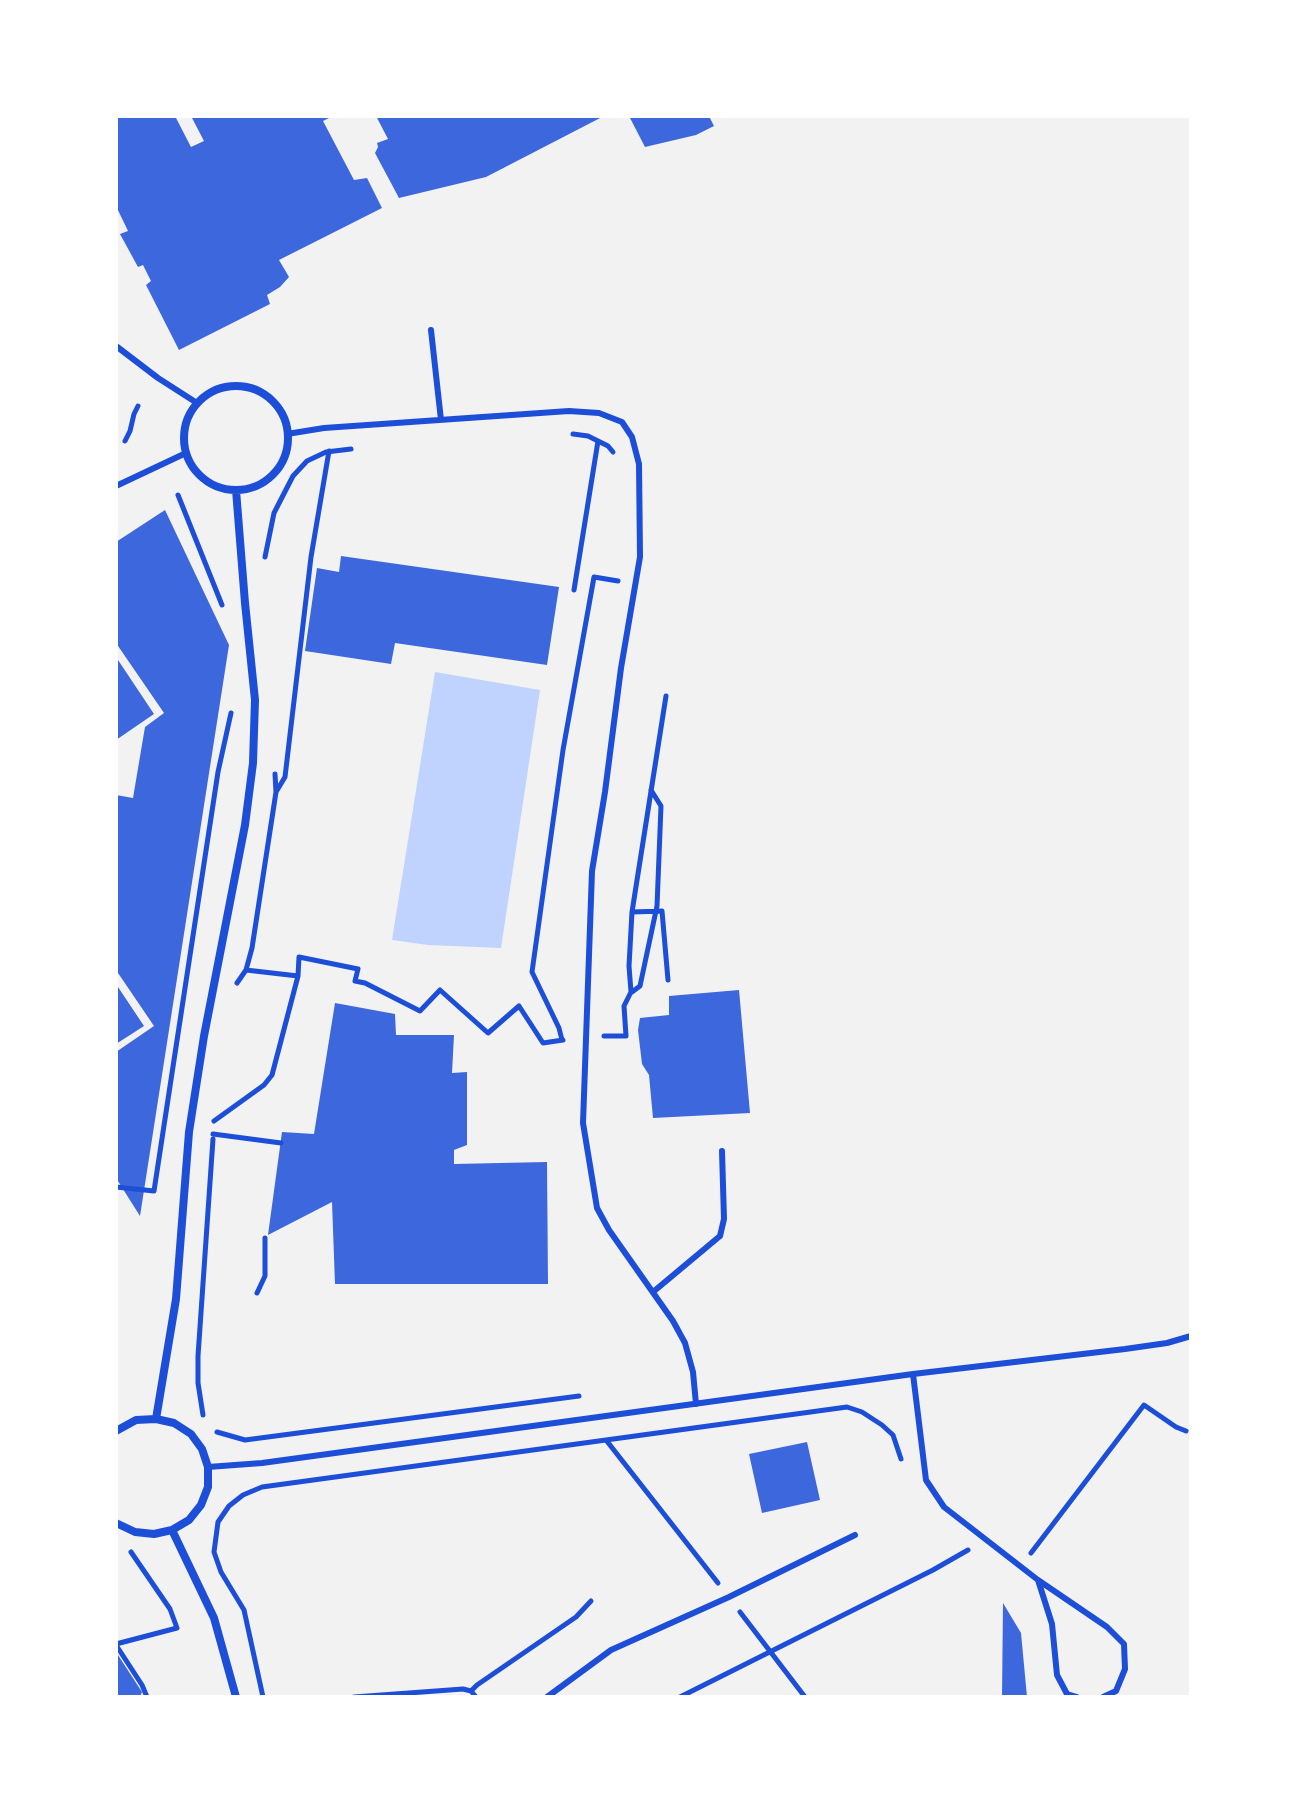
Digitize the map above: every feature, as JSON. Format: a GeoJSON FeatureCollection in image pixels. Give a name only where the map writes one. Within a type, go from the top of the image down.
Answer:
{"type":"FeatureCollection","features":[{"type":"Feature","properties":{"kind":"street"},"geometry":{"type":"LineString","coordinates":[[225,387],[251,388],[268,396],[277,405],[287,425],[285,456],[277,469],[266,480],[236,490],[220,488],[208,482],[189,462],[186,453],[184,432],[188,417],[197,403],[225,387]]}},
{"type":"Feature","properties":{"kind":"street"},"geometry":{"type":"LineString","coordinates":[[156,1419],[176,1299],[189,1132],[204,1036],[245,825],[253,763],[255,700],[236,490]]}},
{"type":"Feature","properties":{"kind":"street"},"geometry":{"type":"LineString","coordinates":[[116,1431],[136,1420],[156,1419],[174,1423],[191,1434],[202,1449],[208,1467],[208,1487],[201,1505],[189,1520],[172,1530],[154,1534],[135,1532],[116,1523]]}},
{"type":"Feature","properties":{"kind":"street"},"geometry":{"type":"LineString","coordinates":[[172,1530],[214,1618],[236,1697]]}},
{"type":"Feature","properties":{"kind":"lane"},"geometry":{"type":"LineString","coordinates":[[431,330],[441,420]]}},
{"type":"Feature","properties":{"kind":"lane"},"geometry":{"type":"LineString","coordinates":[[116,346],[197,403]]}},
{"type":"Feature","properties":{"kind":"lane"},"geometry":{"type":"LineString","coordinates":[[287,434],[324,428],[569,411],[599,413],[622,422],[632,437],[639,464],[640,557],[592,871],[583,1123],[597,1208],[685,1343],[693,1372],[696,1404]]}},
{"type":"Feature","properties":{"kind":"lane"},"geometry":{"type":"LineString","coordinates":[[116,486],[186,453]]}},
{"type":"Feature","properties":{"kind":"lane"},"geometry":{"type":"LineString","coordinates":[[653,1292],[720,1236],[724,1219],[722,1151]]}},
{"type":"Feature","properties":{"kind":"lane"},"geometry":{"type":"LineString","coordinates":[[208,1467],[262,1463],[913,1374],[1125,1349],[1191,1336]]}},
{"type":"Feature","properties":{"kind":"lane"},"geometry":{"type":"LineString","coordinates":[[913,1374],[926,1480],[944,1507],[1038,1580],[1107,1627],[1124,1644],[1125,1669],[1116,1691],[1103,1697]]}},
{"type":"Feature","properties":{"kind":"lane"},"geometry":{"type":"LineString","coordinates":[[547,1697],[621,1645],[729,1597],[855,1535]]}},
{"type":"Feature","properties":{"kind":"lane"},"geometry":{"type":"LineString","coordinates":[[1038,1580],[1052,1624],[1057,1675],[1067,1694],[1077,1697]]}},
{"type":"Feature","properties":{"kind":"path"},"geometry":{"type":"LineString","coordinates":[[125,441],[138,406]]}},
{"type":"Feature","properties":{"kind":"path"},"geometry":{"type":"LineString","coordinates":[[564,433],[598,440],[615,454]]}},
{"type":"Feature","properties":{"kind":"path"},"geometry":{"type":"LineString","coordinates":[[574,590],[598,440]]}},
{"type":"Feature","properties":{"kind":"path"},"geometry":{"type":"LineString","coordinates":[[264,562],[274,513],[293,476],[307,461],[329,451],[361,449]]}},
{"type":"Feature","properties":{"kind":"path"},"geometry":{"type":"LineString","coordinates":[[276,792],[285,777],[311,557],[329,451]]}},
{"type":"Feature","properties":{"kind":"path"},"geometry":{"type":"LineString","coordinates":[[178,495],[223,608]]}},
{"type":"Feature","properties":{"kind":"path"},"geometry":{"type":"LineString","coordinates":[[562,1040],[532,972],[563,750],[594,577],[620,581],[621,576]]}},
{"type":"Feature","properties":{"kind":"path"},"geometry":{"type":"LineString","coordinates":[[631,992],[632,912],[666,696]]}},
{"type":"Feature","properties":{"kind":"path"},"geometry":{"type":"LineString","coordinates":[[116,1187],[154,1191],[218,772],[233,702]]}},
{"type":"Feature","properties":{"kind":"path"},"geometry":{"type":"LineString","coordinates":[[235,986],[246,970],[252,948],[276,792],[274,765]]}},
{"type":"Feature","properties":{"kind":"path"},"geometry":{"type":"LineString","coordinates":[[214,1121],[264,1085],[272,1075],[298,976],[299,957],[358,969],[355,981],[420,1011],[440,990],[488,1033],[519,1006],[543,1043],[586,1035],[626,1036],[624,1006],[631,992],[640,986],[655,910],[661,806],[651,790]]}},
{"type":"Feature","properties":{"kind":"path"},"geometry":{"type":"LineString","coordinates":[[632,912],[662,911],[668,980]]}},
{"type":"Feature","properties":{"kind":"path"},"geometry":{"type":"LineString","coordinates":[[246,970],[298,976]]}},
{"type":"Feature","properties":{"kind":"path"},"geometry":{"type":"LineString","coordinates":[[216,1107],[198,1383],[201,1414],[219,1433],[245,1440],[589,1395]]}},
{"type":"Feature","properties":{"kind":"path"},"geometry":{"type":"LineString","coordinates":[[213,1134],[281,1143]]}},
{"type":"Feature","properties":{"kind":"path"},"geometry":{"type":"LineString","coordinates":[[257,1293],[265,1276],[265,1238]]}},
{"type":"Feature","properties":{"kind":"path"},"geometry":{"type":"LineString","coordinates":[[1021,1566],[1144,1405],[1186,1431]]}},
{"type":"Feature","properties":{"kind":"path"},"geometry":{"type":"LineString","coordinates":[[263,1697],[244,1610],[221,1572],[214,1552],[218,1522],[229,1506],[243,1495],[262,1487],[847,1407],[862,1412],[893,1435],[902,1466]]}},
{"type":"Feature","properties":{"kind":"path"},"geometry":{"type":"LineString","coordinates":[[606,1440],[719,1584]]}},
{"type":"Feature","properties":{"kind":"path"},"geometry":{"type":"LineString","coordinates":[[680,1697],[933,1570],[986,1539]]}},
{"type":"Feature","properties":{"kind":"path"},"geometry":{"type":"LineString","coordinates":[[957,1541],[967,1550]]}},
{"type":"Feature","properties":{"kind":"path"},"geometry":{"type":"LineString","coordinates":[[124,1548],[132,1553],[170,1609],[177,1628],[116,1645],[147,1697]]}},
{"type":"Feature","properties":{"kind":"path"},"geometry":{"type":"LineString","coordinates":[[354,1697],[443,1689],[463,1689],[473,1694],[477,1685],[576,1617],[591,1601]]}},
{"type":"Feature","properties":{"kind":"path"},"geometry":{"type":"LineString","coordinates":[[737,1609],[805,1697]]}},
{"type":"Feature","properties":{"kind":"water"},"geometry":{"type":"Polygon","coordinates":[[[435,672],[540,690],[501,948],[392,940],[435,672]]]}},
{"type":"Feature","properties":{"kind":"building"},"geometry":{"type":"Polygon","coordinates":[[[116,116],[175,116],[191,147],[204,141],[191,116],[333,116],[323,121],[354,180],[367,178],[382,208],[279,260],[289,277],[267,295],[270,304],[179,350],[146,285],[151,281],[143,265],[138,267],[120,234],[128,231],[116,206],[116,116]]]}},
{"type":"Feature","properties":{"kind":"building"},"geometry":{"type":"Polygon","coordinates":[[[376,116],[604,116],[486,177],[399,198],[375,153],[377,143],[388,139],[376,116]]]}},
{"type":"Feature","properties":{"kind":"building"},"geometry":{"type":"Polygon","coordinates":[[[629,116],[709,116],[714,126],[696,135],[645,147],[629,116]]]}},
{"type":"Feature","properties":{"kind":"building"},"geometry":{"type":"Polygon","coordinates":[[[165,510],[229,645],[140,1216],[116,1178],[116,1052],[154,1026],[116,970],[116,795],[133,798],[145,727],[164,713],[116,643],[116,542],[165,510]]]}},
{"type":"Feature","properties":{"kind":"building"},"geometry":{"type":"Polygon","coordinates":[[[341,556],[559,587],[547,665],[395,643],[391,664],[305,651],[317,568],[339,572],[341,556]]]}},
{"type":"Feature","properties":{"kind":"building"},"geometry":{"type":"Polygon","coordinates":[[[116,657],[154,714],[116,740],[116,657]]]}},
{"type":"Feature","properties":{"kind":"building"},"geometry":{"type":"Polygon","coordinates":[[[116,984],[144,1026],[116,1044],[116,984]]]}},
{"type":"Feature","properties":{"kind":"building"},"geometry":{"type":"Polygon","coordinates":[[[739,990],[750,1113],[653,1118],[649,1075],[642,1064],[638,1030],[640,1018],[669,1015],[669,996],[739,990]]]}},
{"type":"Feature","properties":{"kind":"building"},"geometry":{"type":"Polygon","coordinates":[[[335,1003],[395,1014],[396,1035],[454,1035],[452,1073],[467,1072],[467,1145],[454,1150],[454,1164],[547,1162],[548,1284],[335,1284],[332,1202],[268,1235],[282,1132],[314,1134],[335,1003]]]}},
{"type":"Feature","properties":{"kind":"building"},"geometry":{"type":"Polygon","coordinates":[[[807,1442],[820,1500],[762,1513],[749,1454],[807,1442]]]}},
{"type":"Feature","properties":{"kind":"building"},"geometry":{"type":"Polygon","coordinates":[[[1003,1603],[1021,1633],[1027,1697],[1002,1697],[1003,1603]]]}},
{"type":"Feature","properties":{"kind":"building"},"geometry":{"type":"Polygon","coordinates":[[[116,1652],[142,1692],[140,1697],[116,1697],[116,1652]]]}}]}
